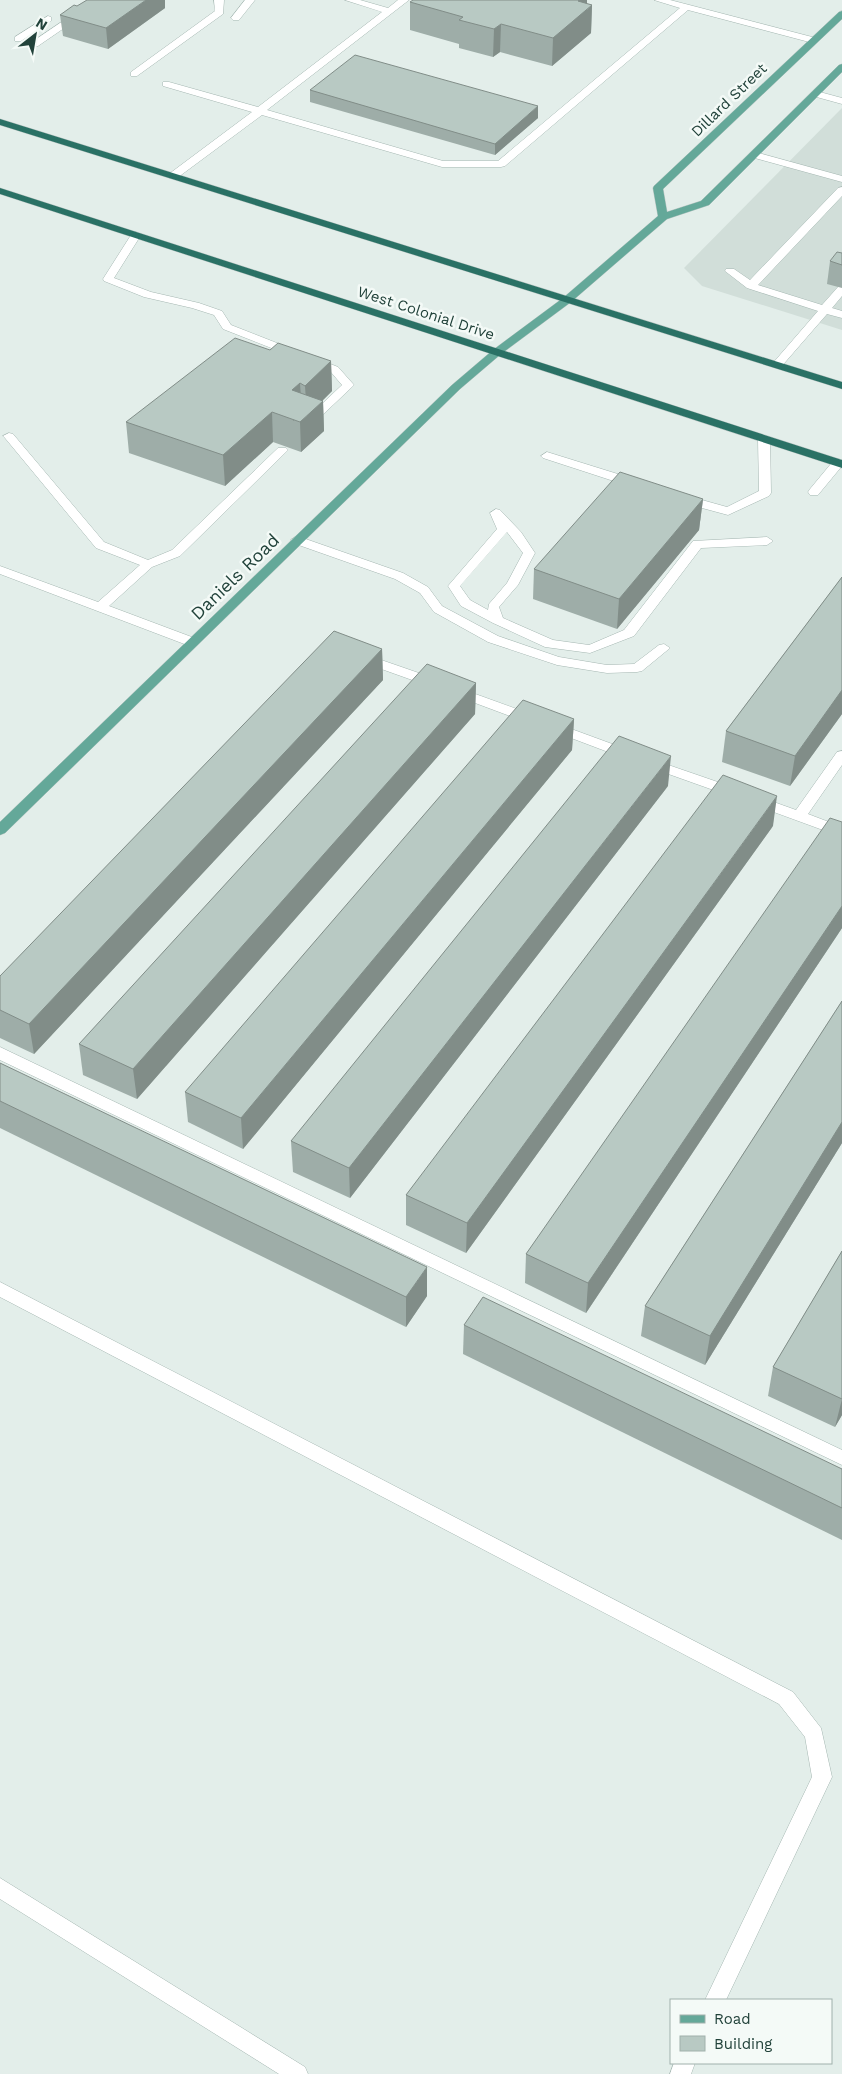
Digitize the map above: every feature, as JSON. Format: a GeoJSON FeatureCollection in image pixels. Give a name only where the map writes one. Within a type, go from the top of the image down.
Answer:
{"type":"FeatureCollection","features":[{"type":"Feature","properties":{"kind":"highway"},"geometry":{"type":"LineString","coordinates":[[0,122],[842,386]]}},
{"type":"Feature","properties":{"kind":"highway","name":"West Colonial Drive"},"geometry":{"type":"LineString","coordinates":[[0,190],[840,463]]}},
{"type":"Feature","properties":{"kind":"main road","name":"Dillard Street"},"geometry":{"type":"LineString","coordinates":[[663,216],[658,188],[842,14]]}},
{"type":"Feature","properties":{"kind":"main road"},"geometry":{"type":"LineString","coordinates":[[497,352],[567,300],[663,216],[705,203],[842,67]]}},
{"type":"Feature","properties":{"kind":"main road","name":"Daniels Road"},"geometry":{"type":"LineString","coordinates":[[0,830],[456,386],[497,352]]}},
{"type":"Feature","properties":{"kind":"lane"},"geometry":{"type":"LineString","coordinates":[[35,44],[100,0]]}},
{"type":"Feature","properties":{"kind":"lane"},"geometry":{"type":"LineString","coordinates":[[134,74],[220,12],[219,0]]}},
{"type":"Feature","properties":{"kind":"lane"},"geometry":{"type":"LineString","coordinates":[[236,18],[250,0]]}},
{"type":"Feature","properties":{"kind":"lane"},"geometry":{"type":"LineString","coordinates":[[350,0],[389,11]]}},
{"type":"Feature","properties":{"kind":"lane"},"geometry":{"type":"LineString","coordinates":[[173,176],[404,0]]}},
{"type":"Feature","properties":{"kind":"lane"},"geometry":{"type":"LineString","coordinates":[[659,0],[813,40]]}},
{"type":"Feature","properties":{"kind":"lane"},"geometry":{"type":"LineString","coordinates":[[166,84],[442,164],[501,164],[688,8]]}},
{"type":"Feature","properties":{"kind":"lane"},"geometry":{"type":"LineString","coordinates":[[18,39],[48,18]]}},
{"type":"Feature","properties":{"kind":"lane"},"geometry":{"type":"LineString","coordinates":[[816,94],[842,101]]}},
{"type":"Feature","properties":{"kind":"lane"},"geometry":{"type":"LineString","coordinates":[[755,155],[828,176],[842,177]]}},
{"type":"Feature","properties":{"kind":"lane"},"geometry":{"type":"LineString","coordinates":[[751,286],[842,190]]}},
{"type":"Feature","properties":{"kind":"lane"},"geometry":{"type":"LineString","coordinates":[[136,235],[108,279],[148,295],[195,305],[218,313],[227,327],[334,369],[348,385],[310,422]]}},
{"type":"Feature","properties":{"kind":"lane"},"geometry":{"type":"LineString","coordinates":[[730,271],[751,286],[842,316]]}},
{"type":"Feature","properties":{"kind":"lane"},"geometry":{"type":"LineString","coordinates":[[777,365],[842,289]]}},
{"type":"Feature","properties":{"kind":"lane"},"geometry":{"type":"LineString","coordinates":[[9,436],[100,546],[148,564]]}},
{"type":"Feature","properties":{"kind":"lane"},"geometry":{"type":"LineString","coordinates":[[670,495],[728,511],[765,493],[764,439]]}},
{"type":"Feature","properties":{"kind":"lane"},"geometry":{"type":"LineString","coordinates":[[101,607],[148,564],[176,552],[282,450]]}},
{"type":"Feature","properties":{"kind":"lane"},"geometry":{"type":"LineString","coordinates":[[547,456],[643,486]]}},
{"type":"Feature","properties":{"kind":"lane"},"geometry":{"type":"LineString","coordinates":[[814,492],[840,463]]}},
{"type":"Feature","properties":{"kind":"lane"},"geometry":{"type":"LineString","coordinates":[[497,620],[493,607],[512,585],[529,553],[517,535],[496,513],[503,529],[454,586],[466,603],[497,620],[550,644],[590,649],[629,633],[698,544],[767,541]]}},
{"type":"Feature","properties":{"kind":"lane"},"geometry":{"type":"LineString","coordinates":[[297,540],[399,576],[424,590],[438,609],[493,639],[557,661],[607,669],[637,668],[664,648]]}},
{"type":"Feature","properties":{"kind":"lane"},"geometry":{"type":"LineString","coordinates":[[0,570],[192,642]]}},
{"type":"Feature","properties":{"kind":"lane"},"geometry":{"type":"LineString","coordinates":[[356,654],[842,832]]}},
{"type":"Feature","properties":{"kind":"lane"},"geometry":{"type":"LineString","coordinates":[[799,817],[842,755]]}},
{"type":"Feature","properties":{"kind":"lane"},"geometry":{"type":"LineString","coordinates":[[0,1053],[842,1458]]}},
{"type":"Feature","properties":{"kind":"lane"},"geometry":{"type":"LineString","coordinates":[[0,1289],[786,1698],[814,1734],[822,1777],[715,1999]]}},
{"type":"Feature","properties":{"kind":"lane"},"geometry":{"type":"LineString","coordinates":[[0,1888],[298,2074]]}},
{"type":"Feature","properties":{"kind":"shaded area"},"geometry":{"type":"Polygon","coordinates":[[[842,108],[842,330],[702,286],[684,268],[842,108]]]}},
{"type":"Feature","properties":{"kind":"building"},"geometry":{"type":"Polygon","coordinates":[[[87,0],[146,0],[106,28],[60,15],[74,5],[77,6],[87,0]]]}},
{"type":"Feature","properties":{"kind":"building"},"geometry":{"type":"Polygon","coordinates":[[[413,0],[580,0],[578,1],[592,5],[553,38],[501,24],[494,29],[459,20],[463,17],[410,2],[413,0]]]}},
{"type":"Feature","properties":{"kind":"building"},"geometry":{"type":"Polygon","coordinates":[[[355,55],[538,106],[495,144],[310,90],[355,55]]]}},
{"type":"Feature","properties":{"kind":"building"},"geometry":{"type":"Polygon","coordinates":[[[837,252],[842,253],[842,265],[830,261],[837,252]]]}},
{"type":"Feature","properties":{"kind":"building"},"geometry":{"type":"Polygon","coordinates":[[[235,338],[270,350],[278,343],[331,361],[305,386],[300,383],[292,390],[323,401],[300,422],[272,412],[223,455],[126,422],[235,338]]]}},
{"type":"Feature","properties":{"kind":"building"},"geometry":{"type":"Polygon","coordinates":[[[620,472],[703,499],[619,599],[534,569],[620,472]]]}},
{"type":"Feature","properties":{"kind":"building"},"geometry":{"type":"Polygon","coordinates":[[[842,577],[842,690],[795,756],[726,731],[842,577]]]}},
{"type":"Feature","properties":{"kind":"building"},"geometry":{"type":"Polygon","coordinates":[[[334,631],[382,649],[29,1024],[0,1010],[0,976],[334,631]]]}},
{"type":"Feature","properties":{"kind":"building"},"geometry":{"type":"Polygon","coordinates":[[[427,664],[476,683],[133,1069],[79,1044],[427,664]]]}},
{"type":"Feature","properties":{"kind":"building"},"geometry":{"type":"Polygon","coordinates":[[[523,700],[574,719],[241,1118],[185,1092],[523,700]]]}},
{"type":"Feature","properties":{"kind":"building"},"geometry":{"type":"Polygon","coordinates":[[[619,736],[671,756],[349,1168],[291,1141],[619,736]]]}},
{"type":"Feature","properties":{"kind":"building"},"geometry":{"type":"Polygon","coordinates":[[[723,775],[777,796],[467,1223],[406,1195],[723,775]]]}},
{"type":"Feature","properties":{"kind":"building"},"geometry":{"type":"Polygon","coordinates":[[[830,818],[842,822],[842,906],[588,1283],[526,1254],[830,818]]]}},
{"type":"Feature","properties":{"kind":"building"},"geometry":{"type":"Polygon","coordinates":[[[842,1001],[842,1122],[710,1336],[645,1306],[842,1001]]]}},
{"type":"Feature","properties":{"kind":"building"},"geometry":{"type":"Polygon","coordinates":[[[0,1063],[427,1267],[406,1297],[0,1101],[0,1063]]]}},
{"type":"Feature","properties":{"kind":"building"},"geometry":{"type":"Polygon","coordinates":[[[842,1251],[842,1399],[773,1367],[842,1251]]]}},
{"type":"Feature","properties":{"kind":"building"},"geometry":{"type":"Polygon","coordinates":[[[483,1297],[842,1469],[842,1508],[464,1325],[483,1297]]]}}]}
